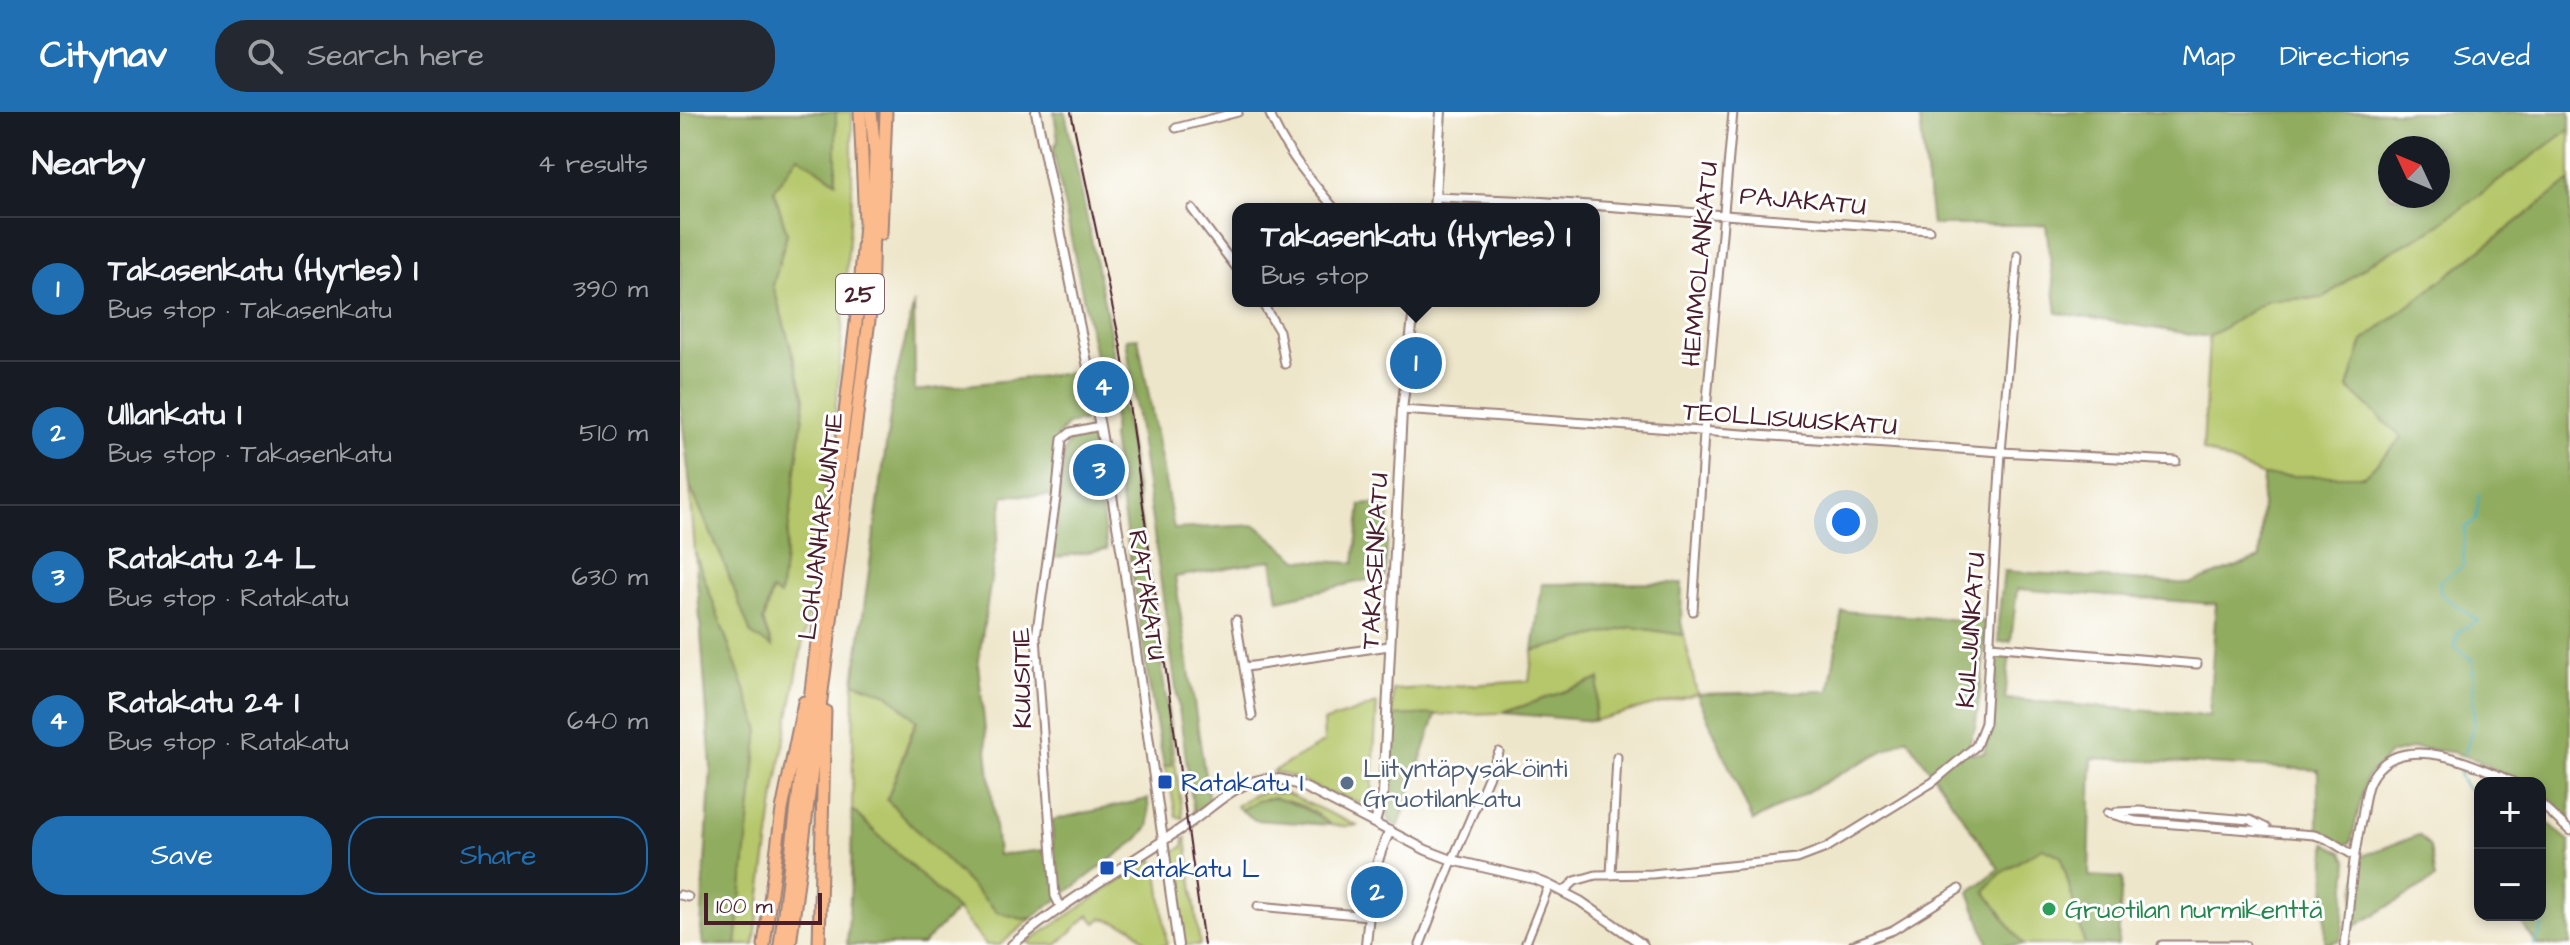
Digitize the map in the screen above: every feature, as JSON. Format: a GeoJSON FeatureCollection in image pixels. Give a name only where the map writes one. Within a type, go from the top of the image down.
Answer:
{"type":"FeatureCollection","features":[{"type":"Feature","properties":{"kind":"highway","name":"LOHJANHARJUNTIE"},"geometry":{"type":"LineString","coordinates":[[790,945],[860,290],[865,223],[860,112]]}},
{"type":"Feature","properties":{"kind":"highway","name":"LOHJANHARJUNTIE"},"geometry":{"type":"LineString","coordinates":[[780,945],[873,270],[875,153],[871,112]]}},
{"type":"Feature","properties":{"kind":"highway"},"geometry":{"type":"LineString","coordinates":[[873,270],[881,244],[886,112]]}},
{"type":"Feature","properties":{"kind":"highway"},"geometry":{"type":"LineString","coordinates":[[764,945],[794,740],[821,655]]}},
{"type":"Feature","properties":{"kind":"highway"},"geometry":{"type":"LineString","coordinates":[[819,945],[821,655]]}},
{"type":"Feature","properties":{"kind":"street","name":"RATAKATU"},"geometry":{"type":"LineString","coordinates":[[1036,112],[1100,426],[1122,554],[1178,945]]}},
{"type":"Feature","properties":{"kind":"street"},"geometry":{"type":"LineString","coordinates":[[1176,128],[1238,112]]}},
{"type":"Feature","properties":{"kind":"street"},"geometry":{"type":"LineString","coordinates":[[1269,112],[1286,147],[1330,203]]}},
{"type":"Feature","properties":{"kind":"street"},"geometry":{"type":"LineString","coordinates":[[1434,203],[1441,112]]}},
{"type":"Feature","properties":{"kind":"street","name":"HEMMOLANKATU"},"geometry":{"type":"LineString","coordinates":[[1693,611],[1704,433],[1733,112]]}},
{"type":"Feature","properties":{"kind":"street","name":"PAJAKATU"},"geometry":{"type":"LineString","coordinates":[[1435,197],[1564,203]]}},
{"type":"Feature","properties":{"kind":"street","name":"PAJAKATU"},"geometry":{"type":"LineString","coordinates":[[1600,206],[1929,230]]}},
{"type":"Feature","properties":{"kind":"street"},"geometry":{"type":"LineString","coordinates":[[1192,209],[1232,262]]}},
{"type":"Feature","properties":{"kind":"street","name":"KULJUNKATU"},"geometry":{"type":"LineString","coordinates":[[1563,892],[1584,877],[1652,874],[1797,859],[1826,848],[1933,782],[1976,746],[1985,723],[2001,452],[2018,255]]}},
{"type":"Feature","properties":{"kind":"street"},"geometry":{"type":"LineString","coordinates":[[1265,307],[1279,331],[1285,364]]}},
{"type":"Feature","properties":{"kind":"street","name":"TAKASENKATU"},"geometry":{"type":"LineString","coordinates":[[1375,823],[1383,794],[1402,410],[1414,307]]}},
{"type":"Feature","properties":{"kind":"street","name":"TEOLLISUUSKATU"},"geometry":{"type":"LineString","coordinates":[[1402,410],[1704,433],[2176,461]]}},
{"type":"Feature","properties":{"kind":"street","name":"KUUSITIE"},"geometry":{"type":"LineString","coordinates":[[1061,908],[1055,896],[1036,637],[1062,439],[1071,432],[1100,426]]}},
{"type":"Feature","properties":{"kind":"street"},"geometry":{"type":"LineString","coordinates":[[1236,620],[1252,716]]}},
{"type":"Feature","properties":{"kind":"street"},"geometry":{"type":"LineString","coordinates":[[1246,667],[1389,646]]}},
{"type":"Feature","properties":{"kind":"street"},"geometry":{"type":"LineString","coordinates":[[1990,646],[2197,664]]}},
{"type":"Feature","properties":{"kind":"street"},"geometry":{"type":"LineString","coordinates":[[1420,945],[1452,860],[1499,752]]}},
{"type":"Feature","properties":{"kind":"street"},"geometry":{"type":"LineString","coordinates":[[2345,945],[2353,855],[2370,781],[2380,768],[2394,759],[2420,752],[2458,758],[2501,777]]}},
{"type":"Feature","properties":{"kind":"street"},"geometry":{"type":"LineString","coordinates":[[1611,875],[1617,757]]}},
{"type":"Feature","properties":{"kind":"street"},"geometry":{"type":"LineString","coordinates":[[1012,945],[1061,908],[1231,793],[1264,779],[1287,780],[1452,860],[1549,885],[1580,901],[1640,944]]}},
{"type":"Feature","properties":{"kind":"street"},"geometry":{"type":"LineString","coordinates":[[2546,809],[2570,831]]}},
{"type":"Feature","properties":{"kind":"street"},"geometry":{"type":"LineString","coordinates":[[2268,829],[2250,820],[2139,811],[2107,813],[2136,821],[2314,835],[2353,855]]}},
{"type":"Feature","properties":{"kind":"street"},"geometry":{"type":"LineString","coordinates":[[1366,945],[1379,854],[1390,831]]}},
{"type":"Feature","properties":{"kind":"street"},"geometry":{"type":"LineString","coordinates":[[1525,945],[1549,885]]}},
{"type":"Feature","properties":{"kind":"street"},"geometry":{"type":"LineString","coordinates":[[1853,945],[1893,930],[1959,889]]}},
{"type":"Feature","properties":{"kind":"street"},"geometry":{"type":"LineString","coordinates":[[1258,906],[1369,916]]}},
{"type":"Feature","properties":{"kind":"street"},"geometry":{"type":"LineString","coordinates":[[2162,945],[2245,945]]}},
{"type":"Feature","properties":{"kind":"green space"},"geometry":{"type":"Polygon","coordinates":[[[680,112],[836,112],[836,181],[798,156],[774,190],[787,234],[773,285],[805,398],[780,596],[771,591],[763,621],[772,647],[751,634],[690,486],[680,401],[680,112]]]}},
{"type":"Feature","properties":{"kind":"green space"},"geometry":{"type":"Polygon","coordinates":[[[836,112],[852,112],[852,197],[838,386],[814,581],[776,787],[754,945],[736,945],[759,728],[695,553],[690,486],[722,558],[772,646],[763,621],[772,591],[780,595],[805,398],[773,285],[787,234],[774,190],[798,155],[835,181],[836,112]]]}},
{"type":"Feature","properties":{"kind":"green space"},"geometry":{"type":"Polygon","coordinates":[[[1054,112],[1065,112],[1107,316],[1132,459],[1170,726],[1167,726],[1172,765],[1164,766],[1148,679],[1112,438],[1112,405],[1099,375],[1053,150],[1058,140],[1054,112]]]}},
{"type":"Feature","properties":{"kind":"green space"},"geometry":{"type":"Polygon","coordinates":[[[1919,112],[2570,112],[2570,129],[2430,231],[2371,262],[2324,298],[2268,300],[2209,337],[2057,313],[2046,225],[1932,225],[1919,112]]]}},
{"type":"Feature","properties":{"kind":"green space"},"geometry":{"type":"Polygon","coordinates":[[[2570,129],[2570,181],[2363,341],[2348,388],[2403,438],[2364,476],[2263,476],[2203,450],[2209,337],[2268,300],[2324,298],[2371,262],[2430,231],[2570,129]]]}},
{"type":"Feature","properties":{"kind":"green space"},"geometry":{"type":"Polygon","coordinates":[[[2570,181],[2570,821],[2546,803],[2546,777],[2508,777],[2477,760],[2452,752],[2414,748],[2390,754],[2366,778],[2351,842],[2345,845],[2318,829],[2318,770],[2092,758],[2089,876],[2122,878],[2118,945],[2085,945],[2061,856],[2043,848],[2004,871],[1985,891],[2023,945],[1989,945],[1969,892],[1999,869],[1907,738],[1753,821],[1697,694],[1829,691],[1842,611],[1986,622],[1978,710],[1969,753],[1984,753],[1995,702],[1997,653],[2010,654],[2005,699],[2209,716],[2216,604],[2017,589],[2011,641],[1999,642],[2004,571],[2189,584],[2260,558],[2263,476],[2364,476],[2402,438],[2348,388],[2363,341],[2570,181]]]}},
{"type":"Feature","properties":{"kind":"green space"},"geometry":{"type":"Polygon","coordinates":[[[914,303],[915,391],[1078,372],[1088,420],[1068,424],[1057,437],[1052,496],[1004,495],[978,663],[998,855],[1053,849],[1052,820],[1148,799],[1149,826],[1137,840],[1032,918],[1022,919],[997,912],[887,800],[917,721],[888,694],[854,682],[894,386],[914,303]]]}},
{"type":"Feature","properties":{"kind":"green space"},"geometry":{"type":"Polygon","coordinates":[[[1138,338],[1174,529],[1256,525],[1298,560],[1354,563],[1361,505],[1390,502],[1385,576],[1278,600],[1272,560],[1175,577],[1209,802],[1194,814],[1126,339],[1138,338]]]}},
{"type":"Feature","properties":{"kind":"green space"},"geometry":{"type":"Polygon","coordinates":[[[1077,436],[1091,436],[1107,549],[1053,558],[1065,450],[1070,440],[1077,436]]]}},
{"type":"Feature","properties":{"kind":"green space"},"geometry":{"type":"Polygon","coordinates":[[[695,553],[759,728],[736,945],[703,945],[701,929],[711,767],[695,553]]]}},
{"type":"Feature","properties":{"kind":"green space"},"geometry":{"type":"Polygon","coordinates":[[[1682,583],[1681,622],[1684,635],[1632,627],[1533,651],[1542,584],[1682,583]]]}},
{"type":"Feature","properties":{"kind":"green space"},"geometry":{"type":"Polygon","coordinates":[[[1632,627],[1684,635],[1697,694],[1593,721],[1599,679],[1503,713],[1392,716],[1393,690],[1529,681],[1533,651],[1632,627]]]}},
{"type":"Feature","properties":{"kind":"green space"},"geometry":{"type":"Polygon","coordinates":[[[1600,679],[1593,721],[1503,713],[1600,679]]]}},
{"type":"Feature","properties":{"kind":"green space"},"geometry":{"type":"Polygon","coordinates":[[[854,682],[888,694],[916,720],[887,800],[1022,919],[1032,918],[1000,945],[986,945],[957,910],[852,810],[854,682]]]}},
{"type":"Feature","properties":{"kind":"green space"},"geometry":{"type":"Polygon","coordinates":[[[1377,704],[1372,791],[1365,803],[1272,772],[1324,742],[1323,722],[1377,704]]]}},
{"type":"Feature","properties":{"kind":"green space"},"geometry":{"type":"Polygon","coordinates":[[[1436,714],[1399,826],[1387,816],[1392,745],[1397,729],[1392,716],[1436,714]]]}},
{"type":"Feature","properties":{"kind":"green space"},"geometry":{"type":"Polygon","coordinates":[[[1167,726],[1170,726],[1183,818],[1176,816],[1164,766],[1172,765],[1167,726]]]}},
{"type":"Feature","properties":{"kind":"green space"},"geometry":{"type":"Polygon","coordinates":[[[1264,792],[1287,794],[1358,826],[1331,825],[1306,808],[1287,801],[1269,800],[1241,810],[1236,806],[1264,792]]]}},
{"type":"Feature","properties":{"kind":"green space"},"geometry":{"type":"Polygon","coordinates":[[[1274,798],[1304,808],[1331,825],[1255,820],[1241,810],[1256,801],[1274,798]]]}},
{"type":"Feature","properties":{"kind":"green space"},"geometry":{"type":"Polygon","coordinates":[[[852,810],[957,910],[922,945],[847,945],[852,810]]]}},
{"type":"Feature","properties":{"kind":"green space"},"geometry":{"type":"Polygon","coordinates":[[[2546,821],[2570,842],[2570,945],[2537,945],[2520,921],[2546,921],[2546,821]]]}},
{"type":"Feature","properties":{"kind":"green space"},"geometry":{"type":"Polygon","coordinates":[[[2419,835],[2430,847],[2435,879],[2352,928],[2362,856],[2419,835]]]}},
{"type":"Feature","properties":{"kind":"green space"},"geometry":{"type":"Polygon","coordinates":[[[1186,838],[1200,945],[1184,945],[1171,853],[1183,847],[1186,838]]]}},
{"type":"Feature","properties":{"kind":"green space"},"geometry":{"type":"Polygon","coordinates":[[[2326,843],[2343,853],[2348,862],[2342,936],[2325,945],[2326,843]]]}},
{"type":"Feature","properties":{"kind":"green space"},"geometry":{"type":"Polygon","coordinates":[[[2043,847],[2061,856],[2085,945],[2023,945],[1985,891],[2004,871],[2043,847]]]}},
{"type":"Feature","properties":{"kind":"green space"},"geometry":{"type":"Polygon","coordinates":[[[1153,859],[1158,870],[1167,945],[1148,945],[1132,927],[1102,918],[1096,923],[1089,915],[1057,945],[1032,945],[1028,942],[1153,859]]]}},
{"type":"Feature","properties":{"kind":"waterway"},"geometry":{"type":"LineString","coordinates":[[2465,753],[2474,724],[2473,661],[2455,647],[2458,632],[2478,621],[2441,594],[2439,581],[2463,567],[2465,528],[2476,520],[2479,494]]}},
{"type":"Feature","properties":{"kind":"waterway"},"geometry":{"type":"LineString","coordinates":[[2461,767],[2459,774],[2466,787],[2474,792]]}},
{"type":"Feature","properties":{"kind":"waterway"},"geometry":{"type":"LineString","coordinates":[[2534,945],[2543,926],[2536,921]]}},
{"type":"Feature","properties":{"kind":"railway"},"geometry":{"type":"LineString","coordinates":[[1071,112],[1121,347],[1204,945]]}},
{"type":"Feature","properties":{"kind":"place","name":"Takasenkatu (Hyrles) I"},"geometry":{"type":"Point","coordinates":[1416,363]}},
{"type":"Feature","properties":{"kind":"place","name":"Ratakatu 24 I"},"geometry":{"type":"Point","coordinates":[1103,387]}},
{"type":"Feature","properties":{"kind":"place","name":"Ratakatu 24 L"},"geometry":{"type":"Point","coordinates":[1099,470]}},
{"type":"Feature","properties":{"kind":"place","name":"Ratakatu I"},"geometry":{"type":"Point","coordinates":[1165,782]}},
{"type":"Feature","properties":{"kind":"place","name":"Liityntäpysäköinti Gruotilankatu"},"geometry":{"type":"Point","coordinates":[1347,783]}},
{"type":"Feature","properties":{"kind":"place","name":"Ratakatu L"},"geometry":{"type":"Point","coordinates":[1107,868]}},
{"type":"Feature","properties":{"kind":"place","name":"Ullankatu I"},"geometry":{"type":"Point","coordinates":[1377,892]}},
{"type":"Feature","properties":{"kind":"place","name":"Gruotilan nurmikenttä"},"geometry":{"type":"Point","coordinates":[2049,909]}}]}
